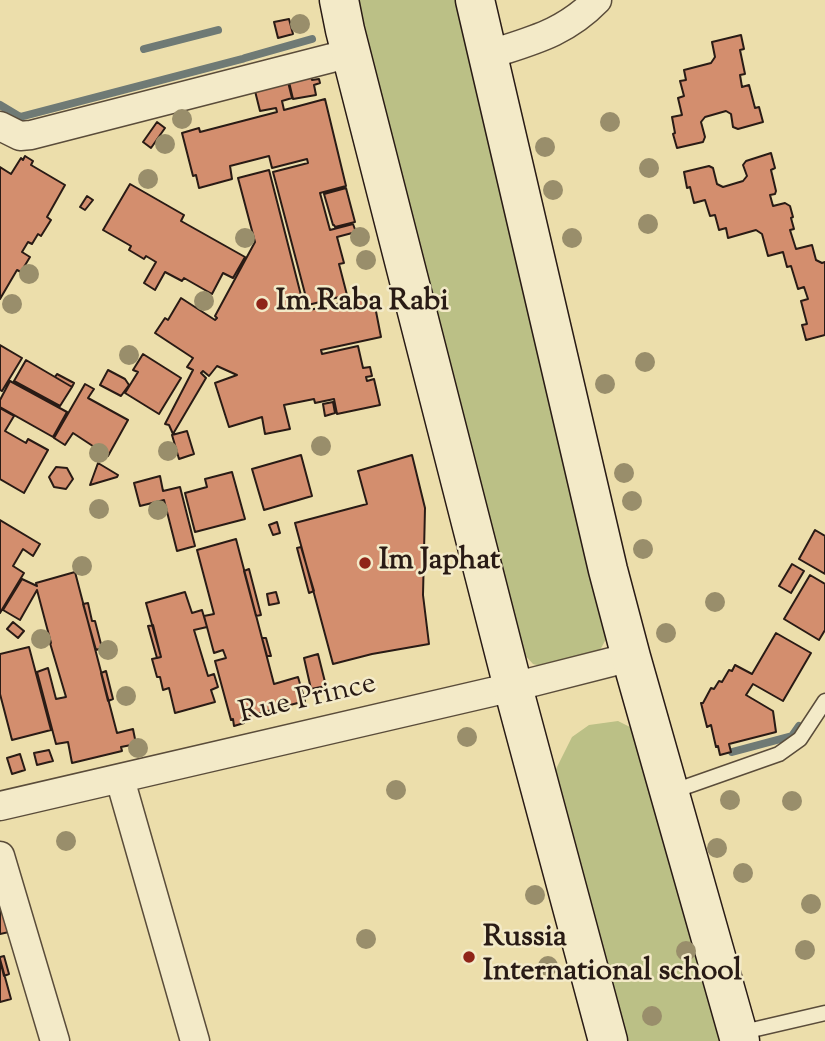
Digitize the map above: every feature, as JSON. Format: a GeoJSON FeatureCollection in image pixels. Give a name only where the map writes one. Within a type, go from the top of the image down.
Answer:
{"type":"FeatureCollection","features":[{"type":"Feature","properties":{"kind":"main road"},"geometry":{"type":"LineString","coordinates":[[339,0],[513,687],[608,1041]]}},
{"type":"Feature","properties":{"kind":"main road"},"geometry":{"type":"LineString","coordinates":[[475,0],[608,570],[739,1037]]}},
{"type":"Feature","properties":{"kind":"street"},"geometry":{"type":"LineString","coordinates":[[488,55],[554,33],[575,20],[597,0]]}},
{"type":"Feature","properties":{"kind":"street"},"geometry":{"type":"LineString","coordinates":[[0,126],[20,136],[31,135],[351,53]]}},
{"type":"Feature","properties":{"kind":"street","name":"Rue Prince"},"geometry":{"type":"LineString","coordinates":[[0,806],[631,657]]}},
{"type":"Feature","properties":{"kind":"street"},"geometry":{"type":"LineString","coordinates":[[120,779],[195,1041]]}},
{"type":"Feature","properties":{"kind":"street"},"geometry":{"type":"LineString","coordinates":[[0,856],[55,1041]]}},
{"type":"Feature","properties":{"kind":"lane"},"geometry":{"type":"LineString","coordinates":[[670,793],[779,754],[800,739],[825,701]]}},
{"type":"Feature","properties":{"kind":"lane"},"geometry":{"type":"LineString","coordinates":[[739,1037],[825,1013]]}},
{"type":"Feature","properties":{"kind":"green space"},"geometry":{"type":"Polygon","coordinates":[[[343,0],[472,0],[611,630],[594,661],[548,668],[533,664],[498,626],[343,0]]]}},
{"type":"Feature","properties":{"kind":"green space"},"geometry":{"type":"Polygon","coordinates":[[[618,721],[632,728],[737,1041],[609,1041],[546,789],[572,737],[589,725],[618,721]]]}},
{"type":"Feature","properties":{"kind":"building"},"geometry":{"type":"Polygon","coordinates":[[[289,19],[293,34],[278,38],[274,22],[289,19]]]}},
{"type":"Feature","properties":{"kind":"building"},"geometry":{"type":"Polygon","coordinates":[[[741,35],[744,49],[740,50],[745,74],[740,75],[742,87],[749,85],[755,108],[759,107],[763,122],[738,129],[733,127],[731,114],[726,111],[705,117],[701,122],[705,137],[703,142],[677,148],[672,117],[682,115],[678,98],[684,96],[680,81],[686,80],[684,70],[711,63],[715,57],[712,42],[741,35]]]}},
{"type":"Feature","properties":{"kind":"building"},"geometry":{"type":"Polygon","coordinates":[[[311,77],[312,80],[319,79],[320,83],[314,85],[316,95],[293,99],[289,82],[311,77]]]}},
{"type":"Feature","properties":{"kind":"building"},"geometry":{"type":"Polygon","coordinates":[[[288,82],[292,98],[282,101],[284,110],[325,99],[346,186],[320,193],[330,230],[353,224],[356,232],[337,237],[344,263],[339,264],[347,295],[308,305],[273,172],[308,163],[307,159],[272,168],[269,156],[230,166],[232,179],[199,188],[196,175],[193,176],[182,133],[199,128],[200,132],[277,112],[276,108],[260,111],[255,91],[288,82]]]}},
{"type":"Feature","properties":{"kind":"building"},"geometry":{"type":"Polygon","coordinates":[[[157,122],[165,128],[151,148],[143,142],[157,122]]]}},
{"type":"Feature","properties":{"kind":"building"},"geometry":{"type":"Polygon","coordinates":[[[771,153],[775,168],[771,170],[776,191],[770,195],[773,206],[785,203],[790,206],[794,229],[790,230],[796,249],[812,245],[816,260],[825,262],[825,335],[806,340],[802,325],[807,324],[801,301],[808,299],[804,287],[798,289],[791,266],[787,267],[783,252],[768,256],[762,234],[756,230],[728,238],[726,228],[719,230],[715,215],[710,216],[705,200],[694,203],[684,172],[709,166],[713,168],[717,184],[723,187],[743,181],[747,176],[743,165],[746,161],[771,153]]]}},
{"type":"Feature","properties":{"kind":"building"},"geometry":{"type":"Polygon","coordinates":[[[25,156],[33,161],[31,165],[65,185],[47,217],[51,220],[41,236],[38,234],[32,244],[28,242],[22,252],[30,257],[21,272],[17,270],[0,299],[0,167],[11,174],[25,156]]]}},
{"type":"Feature","properties":{"kind":"building","name":"Im Raba Rabi"},"geometry":{"type":"Polygon","coordinates":[[[269,170],[305,311],[373,296],[381,337],[321,350],[322,354],[358,346],[363,368],[370,367],[372,376],[366,377],[367,381],[374,379],[380,405],[337,414],[334,399],[315,403],[314,399],[284,405],[290,429],[265,434],[262,417],[229,427],[215,383],[237,375],[217,366],[209,376],[203,371],[201,373],[206,378],[173,434],[169,425],[165,424],[193,370],[187,367],[193,358],[155,333],[165,318],[168,320],[181,298],[215,320],[217,318],[215,316],[255,242],[238,178],[269,170]]]}},
{"type":"Feature","properties":{"kind":"building"},"geometry":{"type":"Polygon","coordinates":[[[130,184],[184,215],[181,221],[245,257],[233,278],[223,273],[212,294],[184,278],[182,281],[165,272],[155,290],[144,283],[156,262],[146,256],[144,259],[129,250],[131,246],[103,230],[130,184]]]}},
{"type":"Feature","properties":{"kind":"building"},"geometry":{"type":"Polygon","coordinates":[[[346,188],[355,222],[335,227],[324,194],[346,188]]]}},
{"type":"Feature","properties":{"kind":"building"},"geometry":{"type":"Polygon","coordinates":[[[87,196],[93,200],[85,210],[80,207],[87,196]]]}},
{"type":"Feature","properties":{"kind":"building"},"geometry":{"type":"Polygon","coordinates":[[[0,345],[22,358],[2,391],[0,390],[0,345]]]}},
{"type":"Feature","properties":{"kind":"building"},"geometry":{"type":"Polygon","coordinates":[[[143,354],[181,378],[159,414],[125,393],[138,372],[133,370],[143,354]]]}},
{"type":"Feature","properties":{"kind":"building"},"geometry":{"type":"Polygon","coordinates":[[[26,360],[72,387],[60,406],[14,381],[26,360]]]}},
{"type":"Feature","properties":{"kind":"building"},"geometry":{"type":"Polygon","coordinates":[[[108,370],[125,379],[129,385],[121,396],[100,385],[108,370]]]}},
{"type":"Feature","properties":{"kind":"building"},"geometry":{"type":"Polygon","coordinates":[[[57,374],[74,383],[72,387],[55,377],[57,374]]]}},
{"type":"Feature","properties":{"kind":"building"},"geometry":{"type":"Polygon","coordinates":[[[10,381],[67,412],[53,437],[0,407],[0,400],[10,381]]]}},
{"type":"Feature","properties":{"kind":"building"},"geometry":{"type":"Polygon","coordinates":[[[85,384],[94,389],[88,398],[128,420],[108,456],[73,433],[65,445],[54,438],[85,384]]]}},
{"type":"Feature","properties":{"kind":"building"},"geometry":{"type":"Polygon","coordinates":[[[333,402],[335,413],[325,416],[323,404],[333,402]]]}},
{"type":"Feature","properties":{"kind":"building"},"geometry":{"type":"Polygon","coordinates":[[[0,408],[14,416],[5,431],[26,443],[28,439],[48,450],[24,493],[0,479],[0,408]]]}},
{"type":"Feature","properties":{"kind":"building"},"geometry":{"type":"Polygon","coordinates":[[[187,431],[194,454],[179,459],[172,435],[187,431]]]}},
{"type":"Feature","properties":{"kind":"building"},"geometry":{"type":"Polygon","coordinates":[[[301,455],[312,496],[264,510],[252,469],[301,455]]]}},
{"type":"Feature","properties":{"kind":"building","name":"Im Japhat"},"geometry":{"type":"Polygon","coordinates":[[[412,455],[425,508],[423,595],[429,644],[333,664],[295,523],[367,504],[358,471],[412,455]]]}},
{"type":"Feature","properties":{"kind":"building"},"geometry":{"type":"Polygon","coordinates":[[[98,463],[118,475],[117,477],[90,485],[98,463]]]}},
{"type":"Feature","properties":{"kind":"building"},"geometry":{"type":"Polygon","coordinates":[[[56,467],[67,468],[73,479],[66,489],[54,487],[49,477],[56,467]]]}},
{"type":"Feature","properties":{"kind":"building"},"geometry":{"type":"Polygon","coordinates":[[[232,472],[245,519],[195,532],[185,493],[207,487],[205,479],[232,472]]]}},
{"type":"Feature","properties":{"kind":"building"},"geometry":{"type":"Polygon","coordinates":[[[160,476],[163,491],[180,487],[195,546],[177,551],[164,500],[140,506],[134,483],[160,476]]]}},
{"type":"Feature","properties":{"kind":"building"},"geometry":{"type":"Polygon","coordinates":[[[0,520],[40,544],[33,556],[23,549],[13,566],[24,573],[0,613],[0,520]]]}},
{"type":"Feature","properties":{"kind":"building"},"geometry":{"type":"Polygon","coordinates":[[[277,522],[280,533],[273,535],[269,525],[277,522]]]}},
{"type":"Feature","properties":{"kind":"building"},"geometry":{"type":"Polygon","coordinates":[[[815,530],[825,536],[825,574],[799,559],[815,530]]]}},
{"type":"Feature","properties":{"kind":"building"},"geometry":{"type":"Polygon","coordinates":[[[236,539],[274,684],[298,677],[305,701],[242,718],[244,723],[234,726],[215,661],[226,658],[223,650],[214,653],[204,616],[214,614],[197,550],[236,539]]]}},
{"type":"Feature","properties":{"kind":"building"},"geometry":{"type":"Polygon","coordinates":[[[301,547],[314,591],[309,593],[297,548],[301,547]]]}},
{"type":"Feature","properties":{"kind":"building"},"geometry":{"type":"Polygon","coordinates":[[[792,564],[804,571],[791,593],[779,586],[792,564]]]}},
{"type":"Feature","properties":{"kind":"building"},"geometry":{"type":"Polygon","coordinates":[[[249,569],[261,615],[256,616],[244,571],[249,569]]]}},
{"type":"Feature","properties":{"kind":"building"},"geometry":{"type":"Polygon","coordinates":[[[75,572],[117,733],[133,729],[136,744],[121,747],[122,751],[72,763],[68,742],[56,744],[37,672],[48,668],[56,699],[66,697],[37,590],[20,620],[3,610],[22,579],[37,586],[36,583],[75,572]]]}},
{"type":"Feature","properties":{"kind":"building"},"geometry":{"type":"Polygon","coordinates":[[[810,575],[825,584],[825,630],[819,640],[784,619],[810,575]]]}},
{"type":"Feature","properties":{"kind":"building"},"geometry":{"type":"Polygon","coordinates":[[[185,592],[192,613],[202,610],[207,627],[194,630],[208,676],[214,674],[218,687],[211,690],[215,702],[175,713],[169,688],[163,690],[152,659],[161,657],[146,603],[185,592]]]}},
{"type":"Feature","properties":{"kind":"building"},"geometry":{"type":"Polygon","coordinates":[[[276,592],[279,603],[269,605],[267,594],[276,592]]]}},
{"type":"Feature","properties":{"kind":"building"},"geometry":{"type":"Polygon","coordinates":[[[88,603],[102,648],[96,650],[83,604],[88,603]]]}},
{"type":"Feature","properties":{"kind":"building"},"geometry":{"type":"Polygon","coordinates":[[[13,622],[24,631],[18,638],[7,629],[13,622]]]}},
{"type":"Feature","properties":{"kind":"building"},"geometry":{"type":"Polygon","coordinates":[[[153,625],[161,657],[157,658],[148,626],[153,625]]]}},
{"type":"Feature","properties":{"kind":"building"},"geometry":{"type":"Polygon","coordinates":[[[776,633],[811,653],[783,701],[753,684],[746,695],[773,711],[776,732],[729,744],[731,752],[720,755],[711,725],[707,727],[701,703],[711,688],[714,689],[719,681],[722,682],[735,665],[752,674],[776,633]]]}},
{"type":"Feature","properties":{"kind":"building"},"geometry":{"type":"Polygon","coordinates":[[[262,638],[266,638],[271,656],[267,656],[262,638]]]}},
{"type":"Feature","properties":{"kind":"building"},"geometry":{"type":"Polygon","coordinates":[[[29,647],[51,730],[12,740],[0,694],[0,654],[29,647]]]}},
{"type":"Feature","properties":{"kind":"building"},"geometry":{"type":"Polygon","coordinates":[[[318,654],[326,686],[311,689],[304,658],[318,654]]]}},
{"type":"Feature","properties":{"kind":"building"},"geometry":{"type":"Polygon","coordinates":[[[106,671],[113,699],[108,701],[101,673],[106,671]]]}},
{"type":"Feature","properties":{"kind":"building"},"geometry":{"type":"Polygon","coordinates":[[[49,750],[53,761],[37,765],[34,753],[49,750]]]}},
{"type":"Feature","properties":{"kind":"building"},"geometry":{"type":"Polygon","coordinates":[[[20,754],[25,770],[12,774],[7,758],[20,754]]]}},
{"type":"Feature","properties":{"kind":"building"},"geometry":{"type":"Polygon","coordinates":[[[3,910],[9,932],[0,934],[0,911],[3,910]]]}},
{"type":"Feature","properties":{"kind":"building"},"geometry":{"type":"Polygon","coordinates":[[[4,956],[9,974],[4,976],[0,957],[4,956]]]}},
{"type":"Feature","properties":{"kind":"building"},"geometry":{"type":"Polygon","coordinates":[[[0,959],[11,999],[0,1002],[0,959]]]}},
{"type":"Feature","properties":{"kind":"waterway"},"geometry":{"type":"LineString","coordinates":[[144,49],[218,30]]}},
{"type":"Feature","properties":{"kind":"waterway"},"geometry":{"type":"LineString","coordinates":[[245,58],[312,39]]}},
{"type":"Feature","properties":{"kind":"waterway"},"geometry":{"type":"LineString","coordinates":[[0,105],[20,117],[242,59]]}},
{"type":"Feature","properties":{"kind":"waterway"},"geometry":{"type":"LineString","coordinates":[[732,752],[792,736],[799,726]]}},
{"type":"Feature","properties":{"kind":"place","name":"Im Raba Rabi"},"geometry":{"type":"Point","coordinates":[262,304]}},
{"type":"Feature","properties":{"kind":"place","name":"Im Japhat"},"geometry":{"type":"Point","coordinates":[365,563]}},
{"type":"Feature","properties":{"kind":"place","name":"Russia International school"},"geometry":{"type":"Point","coordinates":[469,957]}}]}
